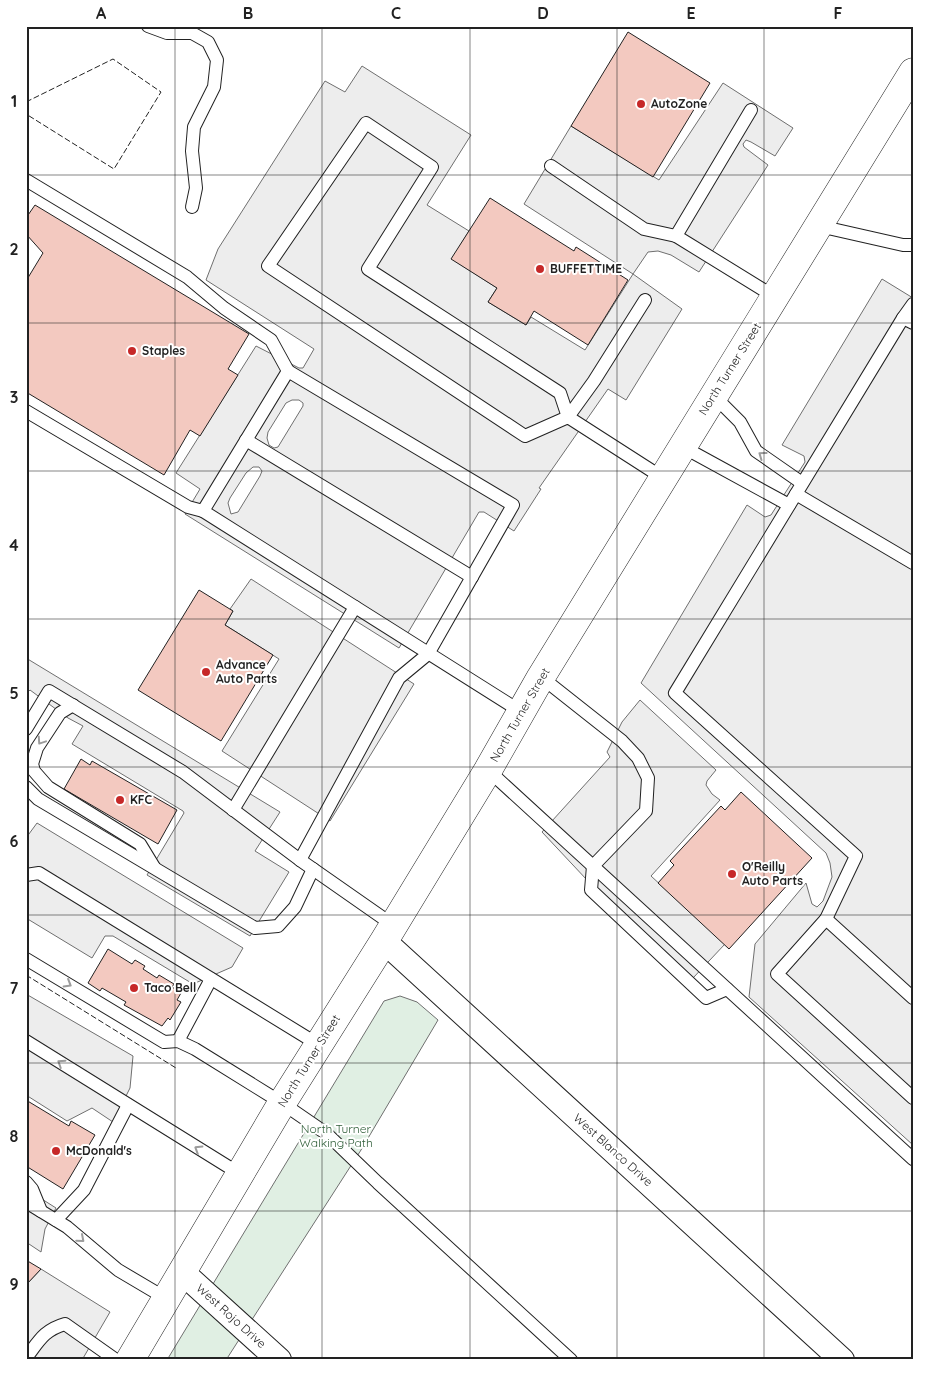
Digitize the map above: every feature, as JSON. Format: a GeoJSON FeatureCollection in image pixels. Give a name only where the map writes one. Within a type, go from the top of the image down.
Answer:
{"type":"FeatureCollection","features":[{"type":"Feature","properties":{"kind":"main road","name":"North Turner Street"},"geometry":{"type":"LineString","coordinates":[[130,1360],[282,1103],[488,770],[520,711],[913,72]]}},
{"type":"Feature","properties":{"kind":"street","name":"West Blanco Drive"},"geometry":{"type":"LineString","coordinates":[[388,933],[842,1360]]}},
{"type":"Feature","properties":{"kind":"street","name":"West Rojo Drive"},"geometry":{"type":"LineString","coordinates":[[182,1272],[279,1360]]}},
{"type":"Feature","properties":{"kind":"lane"},"geometry":{"type":"LineString","coordinates":[[148,26],[167,33],[192,33],[208,42],[217,60],[214,87],[194,127],[192,151],[196,188],[192,207]]}},
{"type":"Feature","properties":{"kind":"lane"},"geometry":{"type":"LineString","coordinates":[[676,236],[750,110]]}},
{"type":"Feature","properties":{"kind":"lane"},"geometry":{"type":"LineString","coordinates":[[645,300],[594,381],[568,418],[526,436],[268,266],[366,123],[432,167],[368,269],[560,393],[568,418],[663,478]]}},
{"type":"Feature","properties":{"kind":"lane"},"geometry":{"type":"LineString","coordinates":[[551,166],[644,229],[676,236],[775,297]]}},
{"type":"Feature","properties":{"kind":"lane"},"geometry":{"type":"LineString","coordinates":[[26,180],[187,277],[224,308],[271,340],[288,371],[513,505],[428,654],[399,678],[300,860]]}},
{"type":"Feature","properties":{"kind":"lane"},"geometry":{"type":"LineString","coordinates":[[819,226],[903,245],[913,244]]}},
{"type":"Feature","properties":{"kind":"lane"},"geometry":{"type":"LineString","coordinates":[[913,304],[908,320],[799,488],[675,693],[856,856],[826,920],[777,974],[913,1098]]}},
{"type":"Feature","properties":{"kind":"lane"},"geometry":{"type":"LineString","coordinates":[[203,511],[288,371]]}},
{"type":"Feature","properties":{"kind":"lane"},"geometry":{"type":"LineString","coordinates":[[714,396],[740,422],[756,451],[799,488],[913,563]]}},
{"type":"Feature","properties":{"kind":"lane"},"geometry":{"type":"LineString","coordinates":[[26,411],[188,508],[203,511],[520,711]]}},
{"type":"Feature","properties":{"kind":"lane"},"geometry":{"type":"LineString","coordinates":[[246,440],[472,577]]}},
{"type":"Feature","properties":{"kind":"lane"},"geometry":{"type":"LineString","coordinates":[[682,447],[789,505]]}},
{"type":"Feature","properties":{"kind":"lane"},"geometry":{"type":"LineString","coordinates":[[233,810],[355,607]]}},
{"type":"Feature","properties":{"kind":"lane"},"geometry":{"type":"LineString","coordinates":[[541,677],[622,741],[638,758],[648,778],[646,811],[593,866],[591,890],[706,998],[727,989]]}},
{"type":"Feature","properties":{"kind":"lane"},"geometry":{"type":"LineString","coordinates":[[26,729],[49,691],[182,772],[314,869],[388,933]]}},
{"type":"Feature","properties":{"kind":"lane"},"geometry":{"type":"LineString","coordinates":[[73,705],[60,713],[36,748],[32,764],[34,771],[48,788],[140,844],[156,869]]}},
{"type":"Feature","properties":{"kind":"lane"},"geometry":{"type":"LineString","coordinates":[[488,770],[913,1159]]}},
{"type":"Feature","properties":{"kind":"lane"},"geometry":{"type":"LineString","coordinates":[[26,787],[38,799],[255,928],[278,926],[295,907],[314,869]]}},
{"type":"Feature","properties":{"kind":"lane"},"geometry":{"type":"LineString","coordinates":[[26,876],[39,873],[318,1045]]}},
{"type":"Feature","properties":{"kind":"lane"},"geometry":{"type":"LineString","coordinates":[[826,920],[913,998]]}},
{"type":"Feature","properties":{"kind":"lane"},"geometry":{"type":"LineString","coordinates":[[26,959],[164,1042],[178,1041],[195,1049],[282,1103],[327,1134],[571,1360]]}},
{"type":"Feature","properties":{"kind":"lane"},"geometry":{"type":"LineString","coordinates":[[178,1041],[211,979]]}},
{"type":"Feature","properties":{"kind":"lane"},"geometry":{"type":"LineString","coordinates":[[26,1040],[240,1174]]}},
{"type":"Feature","properties":{"kind":"lane"},"geometry":{"type":"LineString","coordinates":[[56,1220],[84,1190],[128,1105]]}},
{"type":"Feature","properties":{"kind":"lane"},"geometry":{"type":"LineString","coordinates":[[26,1182],[32,1189],[41,1211]]}},
{"type":"Feature","properties":{"kind":"lane"},"geometry":{"type":"LineString","coordinates":[[26,1202],[68,1227],[118,1270],[167,1299]]}},
{"type":"Feature","properties":{"kind":"lane"},"geometry":{"type":"LineString","coordinates":[[26,1358],[44,1335],[54,1327],[65,1324],[116,1360]]}},
{"type":"Feature","properties":{"kind":"green space","name":"North Turner Walking Path"},"geometry":{"type":"Polygon","coordinates":[[[400,996],[417,1002],[438,1020],[361,1150],[226,1360],[167,1360],[384,1001],[400,996]]]}},
{"type":"Feature","properties":{"kind":"shaded area"},"geometry":{"type":"Polygon","coordinates":[[[362,66],[471,135],[427,205],[469,231],[452,259],[497,288],[488,302],[526,325],[531,317],[585,350],[633,274],[682,309],[626,400],[608,389],[539,488],[541,489],[514,531],[484,512],[479,512],[399,648],[185,514],[200,489],[176,473],[256,346],[299,368],[303,368],[314,349],[206,280],[218,249],[325,81],[345,92],[362,66]],[[292,400],[286,403],[268,432],[269,445],[274,448],[278,447],[303,406],[303,403],[299,400],[292,400]],[[253,467],[246,473],[230,498],[228,503],[231,514],[238,512],[260,476],[262,471],[259,467],[253,467]]]}},
{"type":"Feature","properties":{"kind":"shaded area"},"geometry":{"type":"Polygon","coordinates":[[[723,83],[793,128],[775,156],[746,140],[743,144],[744,147],[768,165],[699,272],[671,255],[658,251],[648,252],[633,274],[524,204],[571,126],[659,180],[723,83]]]}},
{"type":"Feature","properties":{"kind":"shaded area"},"geometry":{"type":"Polygon","coordinates":[[[882,279],[913,298],[913,1145],[749,997],[755,944],[806,883],[812,904],[817,907],[823,901],[832,877],[826,853],[641,683],[747,505],[765,517],[771,515],[805,462],[804,456],[782,445],[882,279]]]}},
{"type":"Feature","properties":{"kind":"shaded area"},"geometry":{"type":"Polygon","coordinates":[[[251,579],[414,684],[330,821],[222,751],[279,659],[225,625],[233,611],[230,609],[251,579]]]}},
{"type":"Feature","properties":{"kind":"shaded area"},"geometry":{"type":"Polygon","coordinates":[[[26,658],[280,812],[255,851],[289,872],[250,936],[147,875],[184,813],[183,811],[72,744],[83,726],[68,718],[30,690],[26,694],[26,658]]]}},
{"type":"Feature","properties":{"kind":"shaded area"},"geometry":{"type":"Polygon","coordinates":[[[640,700],[716,770],[706,785],[712,794],[720,800],[651,876],[725,944],[693,978],[587,880],[542,832],[610,757],[607,752],[622,722],[640,700]]]}},
{"type":"Feature","properties":{"kind":"shaded area"},"geometry":{"type":"Polygon","coordinates":[[[37,823],[243,948],[232,967],[193,984],[113,936],[105,936],[92,958],[26,918],[26,838],[37,823]]]}},
{"type":"Feature","properties":{"kind":"shaded area"},"geometry":{"type":"Polygon","coordinates":[[[26,994],[133,1056],[130,1088],[113,1122],[92,1108],[67,1121],[26,1095],[26,994]]]}},
{"type":"Feature","properties":{"kind":"shaded area"},"geometry":{"type":"Polygon","coordinates":[[[26,1189],[56,1208],[45,1229],[41,1252],[26,1242],[26,1189]]]}},
{"type":"Feature","properties":{"kind":"shaded area"},"geometry":{"type":"Polygon","coordinates":[[[41,1269],[110,1312],[82,1360],[26,1360],[26,1285],[41,1269]]]}},
{"type":"Feature","properties":{"kind":"building","name":"AutoZone"},"geometry":{"type":"Polygon","coordinates":[[[628,32],[710,83],[653,177],[571,126],[628,32]]]}},
{"type":"Feature","properties":{"kind":"building","name":"BUFFETTIME"},"geometry":{"type":"Polygon","coordinates":[[[490,198],[574,251],[576,247],[628,280],[588,345],[534,311],[526,325],[488,302],[497,288],[451,259],[490,198]]]}},
{"type":"Feature","properties":{"kind":"building","name":"Staples"},"geometry":{"type":"Polygon","coordinates":[[[35,205],[249,334],[228,369],[238,375],[200,436],[190,430],[164,475],[26,392],[26,281],[43,253],[26,234],[26,218],[35,205]]]}},
{"type":"Feature","properties":{"kind":"building","name":"Advance Auto Parts"},"geometry":{"type":"Polygon","coordinates":[[[199,590],[233,611],[225,625],[273,655],[221,741],[138,690],[199,590]]]}},
{"type":"Feature","properties":{"kind":"building","name":"KFC"},"geometry":{"type":"Polygon","coordinates":[[[81,759],[90,765],[92,761],[177,810],[158,844],[64,789],[81,759]]]}},
{"type":"Feature","properties":{"kind":"building","name":"O'Reilly Auto Parts"},"geometry":{"type":"Polygon","coordinates":[[[741,792],[812,858],[729,949],[658,883],[674,865],[670,861],[721,806],[725,810],[741,792]]]}},
{"type":"Feature","properties":{"kind":"building","name":"Taco Bell"},"geometry":{"type":"Polygon","coordinates":[[[108,949],[132,964],[135,960],[145,966],[143,969],[157,978],[159,975],[174,984],[172,987],[181,993],[177,1000],[181,1002],[170,1020],[168,1018],[162,1026],[124,1005],[126,1002],[102,988],[100,991],[88,983],[108,949]]]}},
{"type":"Feature","properties":{"kind":"building","name":"McDonald's"},"geometry":{"type":"Polygon","coordinates":[[[26,1100],[69,1126],[71,1121],[95,1135],[63,1189],[26,1166],[26,1100]]]}},
{"type":"Feature","properties":{"kind":"building"},"geometry":{"type":"Polygon","coordinates":[[[26,1260],[41,1269],[26,1285],[26,1260]]]}},
{"type":"Feature","properties":{"kind":"fence"},"geometry":{"type":"LineString","coordinates":[[26,102],[113,59],[161,92],[114,169],[26,114]]}},
{"type":"Feature","properties":{"kind":"fence"},"geometry":{"type":"LineString","coordinates":[[26,975],[176,1068]]}},
{"type":"Feature","properties":{"kind":"place","name":"AutoZone"},"geometry":{"type":"Point","coordinates":[641,104]}},
{"type":"Feature","properties":{"kind":"place","name":"BUFFETTIME"},"geometry":{"type":"Point","coordinates":[540,269]}},
{"type":"Feature","properties":{"kind":"place","name":"Staples"},"geometry":{"type":"Point","coordinates":[132,351]}},
{"type":"Feature","properties":{"kind":"place","name":"Advance Auto Parts"},"geometry":{"type":"Point","coordinates":[206,672]}},
{"type":"Feature","properties":{"kind":"place","name":"KFC"},"geometry":{"type":"Point","coordinates":[120,800]}},
{"type":"Feature","properties":{"kind":"place","name":"O'Reilly Auto Parts"},"geometry":{"type":"Point","coordinates":[732,874]}},
{"type":"Feature","properties":{"kind":"place","name":"Taco Bell"},"geometry":{"type":"Point","coordinates":[134,988]}},
{"type":"Feature","properties":{"kind":"place","name":"McDonald's"},"geometry":{"type":"Point","coordinates":[56,1151]}}]}
